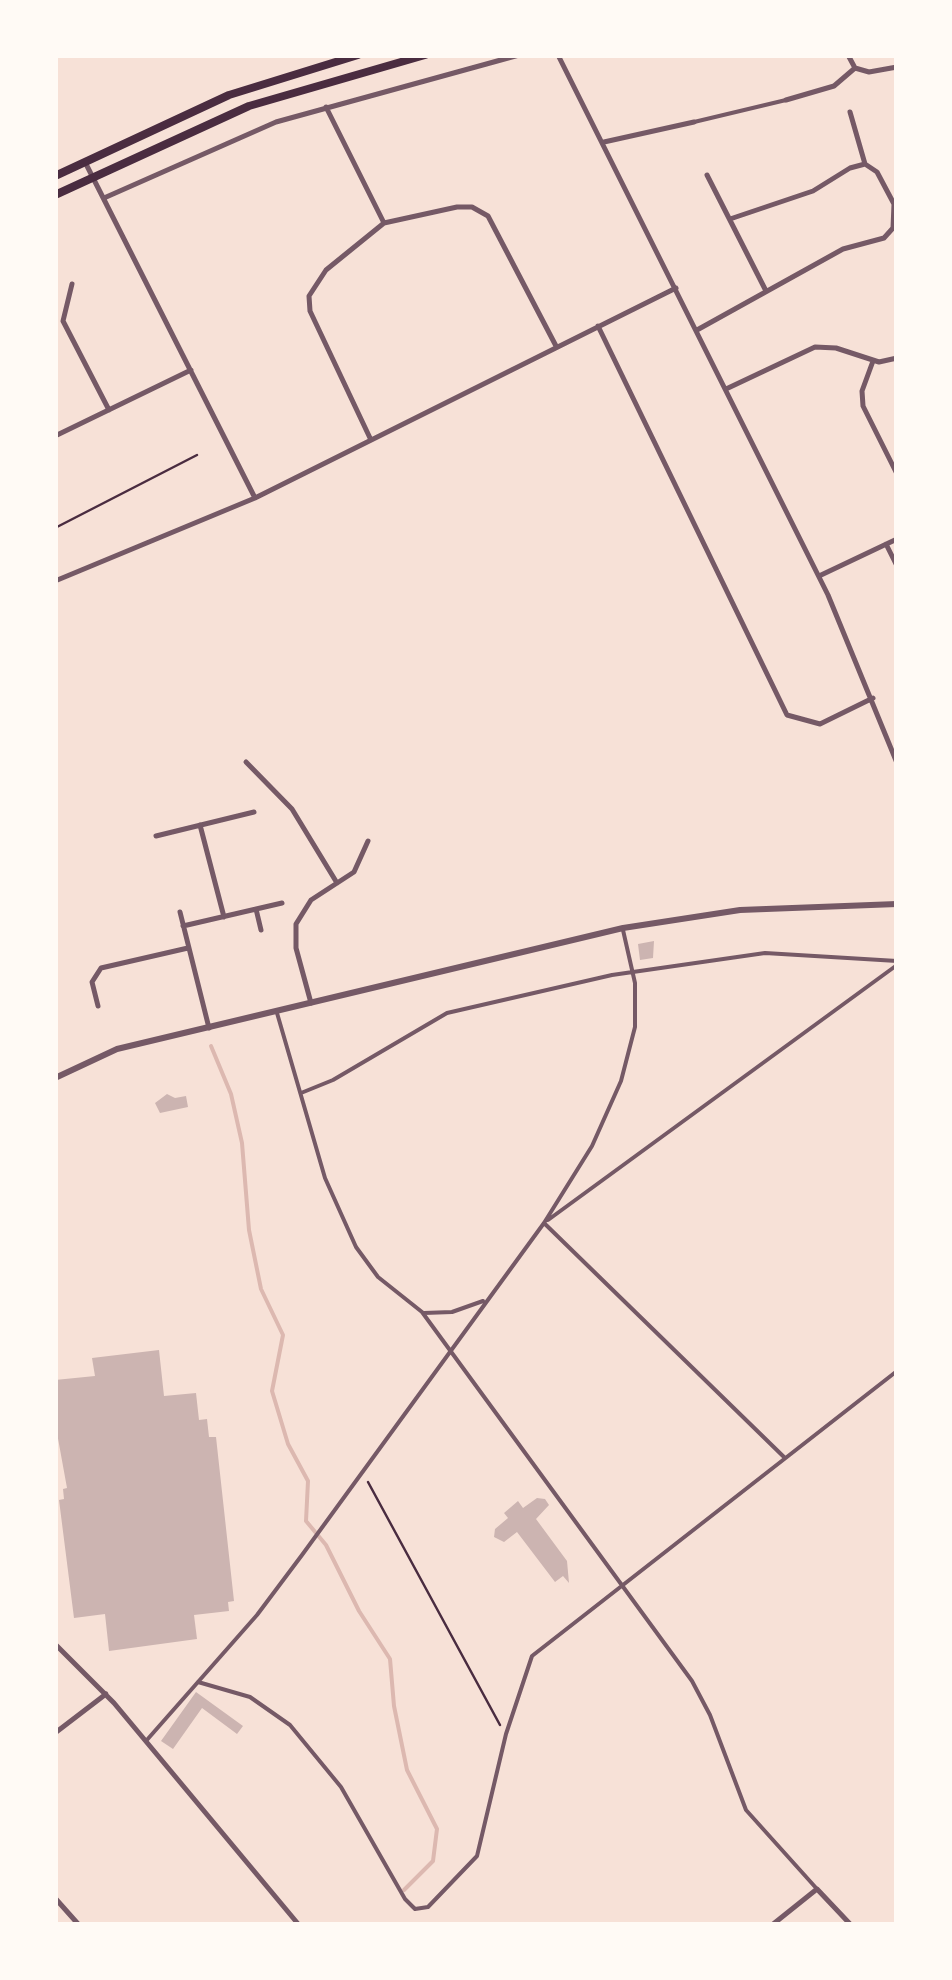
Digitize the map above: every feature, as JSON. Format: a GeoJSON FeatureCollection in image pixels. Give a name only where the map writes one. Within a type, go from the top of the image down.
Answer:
{"type":"FeatureCollection","features":[{"type":"Feature","properties":{"kind":"main road"},"geometry":{"type":"LineString","coordinates":[[55,176],[230,95],[358,55]]}},
{"type":"Feature","properties":{"kind":"main road"},"geometry":{"type":"LineString","coordinates":[[55,195],[267,100],[426,55]]}},
{"type":"Feature","properties":{"kind":"street"},"geometry":{"type":"LineString","coordinates":[[104,198],[276,122],[519,55]]}},
{"type":"Feature","properties":{"kind":"street"},"geometry":{"type":"LineString","coordinates":[[558,55],[819,576],[897,763]]}},
{"type":"Feature","properties":{"kind":"street"},"geometry":{"type":"LineString","coordinates":[[848,55],[855,68],[870,72],[897,67]]}},
{"type":"Feature","properties":{"kind":"street"},"geometry":{"type":"LineString","coordinates":[[604,142],[834,86],[855,68]]}},
{"type":"Feature","properties":{"kind":"street"},"geometry":{"type":"LineString","coordinates":[[326,107],[384,224]]}},
{"type":"Feature","properties":{"kind":"street"},"geometry":{"type":"LineString","coordinates":[[697,330],[828,261],[842,249],[884,238],[895,229],[894,204],[877,172],[865,164],[861,138],[850,112]]}},
{"type":"Feature","properties":{"kind":"street"},"geometry":{"type":"LineString","coordinates":[[85,161],[255,498]]}},
{"type":"Feature","properties":{"kind":"street"},"geometry":{"type":"LineString","coordinates":[[730,219],[813,191],[850,168],[865,164]]}},
{"type":"Feature","properties":{"kind":"street"},"geometry":{"type":"LineString","coordinates":[[707,174],[766,291]]}},
{"type":"Feature","properties":{"kind":"street"},"geometry":{"type":"LineString","coordinates":[[370,438],[310,311],[309,296],[326,270],[384,224],[457,208],[472,207],[488,216],[556,348]]}},
{"type":"Feature","properties":{"kind":"street"},"geometry":{"type":"LineString","coordinates":[[72,284],[59,320],[108,410]]}},
{"type":"Feature","properties":{"kind":"street"},"geometry":{"type":"LineString","coordinates":[[55,581],[255,498],[676,288]]}},
{"type":"Feature","properties":{"kind":"street"},"geometry":{"type":"LineString","coordinates":[[598,326],[787,715],[820,724],[873,698]]}},
{"type":"Feature","properties":{"kind":"street"},"geometry":{"type":"LineString","coordinates":[[726,389],[815,346],[836,348],[873,362],[897,358]]}},
{"type":"Feature","properties":{"kind":"street"},"geometry":{"type":"LineString","coordinates":[[873,362],[862,391],[864,406],[897,474]]}},
{"type":"Feature","properties":{"kind":"street"},"geometry":{"type":"LineString","coordinates":[[55,436],[191,370]]}},
{"type":"Feature","properties":{"kind":"street"},"geometry":{"type":"LineString","coordinates":[[819,576],[897,539]]}},
{"type":"Feature","properties":{"kind":"street"},"geometry":{"type":"LineString","coordinates":[[886,544],[897,566]]}},
{"type":"Feature","properties":{"kind":"street"},"geometry":{"type":"LineString","coordinates":[[246,762],[292,809],[337,883]]}},
{"type":"Feature","properties":{"kind":"street"},"geometry":{"type":"LineString","coordinates":[[156,836],[254,812]]}},
{"type":"Feature","properties":{"kind":"street"},"geometry":{"type":"LineString","coordinates":[[200,824],[224,917]]}},
{"type":"Feature","properties":{"kind":"street"},"geometry":{"type":"LineString","coordinates":[[310,1004],[296,948],[296,924],[311,900],[363,859],[368,841]]}},
{"type":"Feature","properties":{"kind":"street"},"geometry":{"type":"LineString","coordinates":[[183,926],[282,903]]}},
{"type":"Feature","properties":{"kind":"street"},"geometry":{"type":"LineString","coordinates":[[55,1078],[100,1055],[623,928],[740,910],[897,904]]}},
{"type":"Feature","properties":{"kind":"street"},"geometry":{"type":"LineString","coordinates":[[256,909],[261,930]]}},
{"type":"Feature","properties":{"kind":"street"},"geometry":{"type":"LineString","coordinates":[[180,912],[210,1028]]}},
{"type":"Feature","properties":{"kind":"street"},"geometry":{"type":"LineString","coordinates":[[146,1741],[308,1547],[544,1223],[592,1146],[620,1081],[636,1012],[633,971],[623,928]]}},
{"type":"Feature","properties":{"kind":"street"},"geometry":{"type":"LineString","coordinates":[[98,1006],[92,982],[101,968],[188,948]]}},
{"type":"Feature","properties":{"kind":"street"},"geometry":{"type":"LineString","coordinates":[[301,1092],[333,1080],[447,1013],[633,971],[765,953],[897,963]]}},
{"type":"Feature","properties":{"kind":"street"},"geometry":{"type":"LineString","coordinates":[[544,1223],[897,963]]}},
{"type":"Feature","properties":{"kind":"street"},"geometry":{"type":"LineString","coordinates":[[276,1012],[325,1178],[346,1230],[378,1277],[422,1312],[700,1694],[746,1810],[851,1925]]}},
{"type":"Feature","properties":{"kind":"street"},"geometry":{"type":"LineString","coordinates":[[544,1223],[786,1458]]}},
{"type":"Feature","properties":{"kind":"street"},"geometry":{"type":"LineString","coordinates":[[422,1312],[452,1312],[487,1299]]}},
{"type":"Feature","properties":{"kind":"street"},"geometry":{"type":"LineString","coordinates":[[198,1682],[250,1697],[290,1725],[340,1786],[405,1899],[415,1909],[428,1906],[472,1865],[506,1734],[532,1656],[897,1371]]}},
{"type":"Feature","properties":{"kind":"street"},"geometry":{"type":"LineString","coordinates":[[55,1644],[106,1694],[299,1925]]}},
{"type":"Feature","properties":{"kind":"street"},"geometry":{"type":"LineString","coordinates":[[55,1733],[106,1694]]}},
{"type":"Feature","properties":{"kind":"street"},"geometry":{"type":"LineString","coordinates":[[772,1925],[818,1889]]}},
{"type":"Feature","properties":{"kind":"street"},"geometry":{"type":"LineString","coordinates":[[55,1898],[80,1925]]}},
{"type":"Feature","properties":{"kind":"path"},"geometry":{"type":"LineString","coordinates":[[55,528],[197,455]]}},
{"type":"Feature","properties":{"kind":"path"},"geometry":{"type":"LineString","coordinates":[[362,1472],[506,1734]]}},
{"type":"Feature","properties":{"kind":"building"},"geometry":{"type":"Polygon","coordinates":[[[654,941],[653,958],[640,960],[638,944],[654,941]]]}},
{"type":"Feature","properties":{"kind":"building"},"geometry":{"type":"Polygon","coordinates":[[[167,1094],[175,1098],[186,1096],[188,1107],[160,1113],[155,1103],[167,1094]]]}},
{"type":"Feature","properties":{"kind":"building"},"geometry":{"type":"Polygon","coordinates":[[[159,1350],[164,1396],[196,1393],[199,1420],[207,1419],[209,1437],[216,1437],[234,1601],[228,1602],[229,1611],[194,1615],[197,1639],[109,1651],[105,1614],[74,1618],[59,1500],[64,1499],[63,1489],[67,1488],[55,1422],[55,1380],[95,1376],[92,1358],[159,1350]]]}},
{"type":"Feature","properties":{"kind":"building"},"geometry":{"type":"Polygon","coordinates":[[[537,1498],[545,1499],[549,1505],[536,1519],[567,1561],[569,1583],[563,1576],[555,1582],[517,1532],[504,1542],[494,1537],[495,1529],[508,1518],[504,1513],[518,1501],[523,1508],[537,1498]]]}},
{"type":"Feature","properties":{"kind":"building"},"geometry":{"type":"Polygon","coordinates":[[[196,1692],[243,1726],[237,1734],[202,1708],[173,1749],[161,1741],[196,1692]]]}},
{"type":"Feature","properties":{"kind":"waterway"},"geometry":{"type":"LineString","coordinates":[[211,1046],[231,1094],[242,1143],[249,1230],[261,1289],[283,1335],[272,1391],[288,1444],[308,1481],[306,1521],[326,1545],[359,1611],[390,1659],[394,1706],[407,1770],[437,1829],[433,1861],[404,1890]]}}]}
